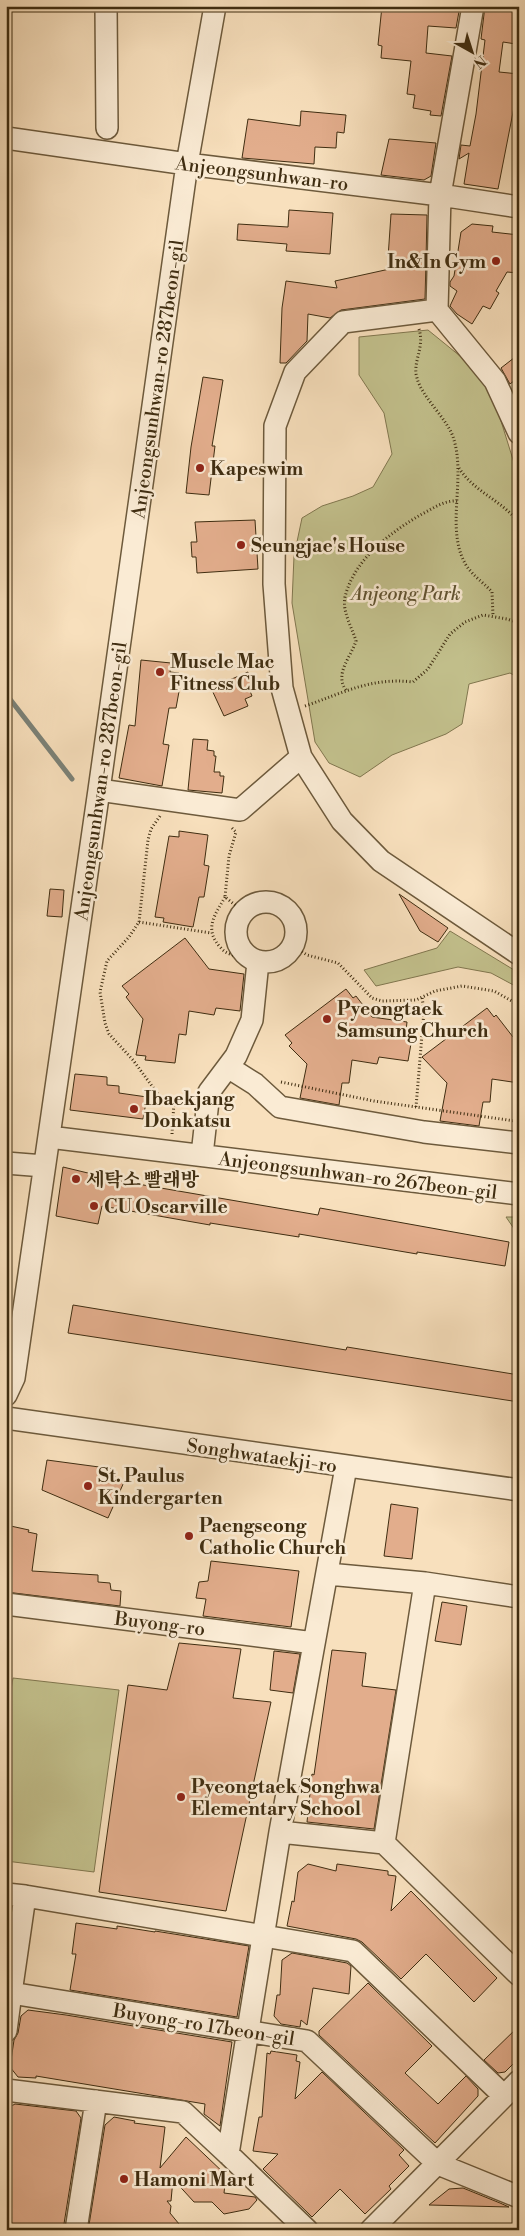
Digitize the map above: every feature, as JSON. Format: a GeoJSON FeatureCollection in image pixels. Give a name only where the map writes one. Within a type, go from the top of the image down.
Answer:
{"type":"FeatureCollection","features":[{"type":"Feature","properties":{"kind":"street"},"geometry":{"type":"LineString","coordinates":[[106,6],[107,128]]}},
{"type":"Feature","properties":{"kind":"street","name":"Anjeongsunhwan-ro 287beon-gil"},"geometry":{"type":"LineString","coordinates":[[6,1395],[14,1378],[187,164],[215,6]]}},
{"type":"Feature","properties":{"kind":"street"},"geometry":{"type":"LineString","coordinates":[[472,6],[440,194],[437,310],[495,381],[519,433]]}},
{"type":"Feature","properties":{"kind":"street","name":"Anjeongsunhwan-ro"},"geometry":{"type":"LineString","coordinates":[[6,138],[187,164],[440,194],[519,206]]}},
{"type":"Feature","properties":{"kind":"street"},"geometry":{"type":"LineString","coordinates":[[437,310],[342,322],[295,372],[275,426],[274,584],[282,688],[301,757],[342,821],[381,862],[519,954]]}},
{"type":"Feature","properties":{"kind":"street"},"geometry":{"type":"LineString","coordinates":[[99,790],[240,810],[301,757]]}},
{"type":"Feature","properties":{"kind":"street"},"geometry":{"type":"LineString","coordinates":[[260,903],[274,903],[286,909],[294,920],[296,934],[293,946],[284,957],[272,962],[252,959],[238,945],[236,932],[239,918],[244,912],[260,903]]}},
{"type":"Feature","properties":{"kind":"street"},"geometry":{"type":"LineString","coordinates":[[202,1155],[209,1092],[236,1056],[252,1020],[252,959]]}},
{"type":"Feature","properties":{"kind":"street"},"geometry":{"type":"LineString","coordinates":[[228,1067],[255,1084],[280,1107],[424,1132],[519,1143]]}},
{"type":"Feature","properties":{"kind":"street","name":"Anjeongsunhwan-ro 267beon-gil"},"geometry":{"type":"LineString","coordinates":[[49,1137],[519,1194]]}},
{"type":"Feature","properties":{"kind":"street"},"geometry":{"type":"LineString","coordinates":[[6,1163],[44,1166]]}},
{"type":"Feature","properties":{"kind":"street","name":"Songhwataekji-ro"},"geometry":{"type":"LineString","coordinates":[[6,1418],[519,1490]]}},
{"type":"Feature","properties":{"kind":"street"},"geometry":{"type":"LineString","coordinates":[[228,2154],[280,1832],[346,1467]]}},
{"type":"Feature","properties":{"kind":"street"},"geometry":{"type":"LineString","coordinates":[[328,1574],[425,1583],[519,1597]]}},
{"type":"Feature","properties":{"kind":"street"},"geometry":{"type":"LineString","coordinates":[[384,1843],[425,1583]]}},
{"type":"Feature","properties":{"kind":"street","name":"Buyong-ro"},"geometry":{"type":"LineString","coordinates":[[6,1604],[314,1643]]}},
{"type":"Feature","properties":{"kind":"street"},"geometry":{"type":"LineString","coordinates":[[280,1832],[384,1843],[519,1975]]}},
{"type":"Feature","properties":{"kind":"street"},"geometry":{"type":"LineString","coordinates":[[6,2031],[11,1993],[15,1895],[353,1951],[504,2096]]}},
{"type":"Feature","properties":{"kind":"street","name":"Buyong-ro 17beon-gil"},"geometry":{"type":"LineString","coordinates":[[11,1993],[307,2040],[438,2164],[519,2197]]}},
{"type":"Feature","properties":{"kind":"street"},"geometry":{"type":"LineString","coordinates":[[371,2230],[519,2081]]}},
{"type":"Feature","properties":{"kind":"street"},"geometry":{"type":"LineString","coordinates":[[6,2090],[183,2112],[307,2230]]}},
{"type":"Feature","properties":{"kind":"street"},"geometry":{"type":"LineString","coordinates":[[76,2230],[96,2101]]}},
{"type":"Feature","properties":{"kind":"path"},"geometry":{"type":"LineString","coordinates":[[416,312],[416,319],[422,338],[416,379],[454,439],[459,468],[457,544],[466,564],[475,577],[492,592],[493,616]]}},
{"type":"Feature","properties":{"kind":"path"},"geometry":{"type":"LineString","coordinates":[[459,468],[464,476],[490,499],[510,513],[519,523]]}},
{"type":"Feature","properties":{"kind":"path"},"geometry":{"type":"LineString","coordinates":[[346,690],[343,686],[342,672],[356,641],[348,619],[345,598],[349,584],[357,570],[380,544],[400,528],[437,506],[450,501],[458,501]]}},
{"type":"Feature","properties":{"kind":"path"},"geometry":{"type":"LineString","coordinates":[[519,586],[519,603]]}},
{"type":"Feature","properties":{"kind":"path"},"geometry":{"type":"LineString","coordinates":[[288,711],[346,690],[383,680],[413,682],[428,669],[450,634],[465,622],[483,615],[519,624]]}},
{"type":"Feature","properties":{"kind":"path"},"geometry":{"type":"LineString","coordinates":[[160,1098],[133,1060],[109,1034],[105,1023],[100,992],[107,961],[129,938],[139,922],[148,840],[155,822],[160,816],[165,816]]}},
{"type":"Feature","properties":{"kind":"path"},"geometry":{"type":"LineString","coordinates":[[225,825],[231,827],[236,832],[229,856],[225,896],[216,913],[211,933],[214,941],[225,952],[252,959]]}},
{"type":"Feature","properties":{"kind":"path"},"geometry":{"type":"LineString","coordinates":[[225,896],[244,912]]}},
{"type":"Feature","properties":{"kind":"path"},"geometry":{"type":"LineString","coordinates":[[139,922],[211,933]]}},
{"type":"Feature","properties":{"kind":"path"},"geometry":{"type":"LineString","coordinates":[[293,946],[307,955],[338,963],[372,998],[393,1002],[416,1000],[435,991],[472,986],[494,990],[519,1005]]}},
{"type":"Feature","properties":{"kind":"path"},"geometry":{"type":"LineString","coordinates":[[416,1107],[424,1011],[422,997]]}},
{"type":"Feature","properties":{"kind":"path"},"geometry":{"type":"LineString","coordinates":[[255,1084],[279,1081],[374,1102],[515,1121],[519,1111]]}},
{"type":"Feature","properties":{"kind":"path"},"geometry":{"type":"LineString","coordinates":[[170,1152],[174,1102]]}},
{"type":"Feature","properties":{"kind":"green space","name":"Anjeong Park"},"geometry":{"type":"Polygon","coordinates":[[[428,330],[460,356],[492,392],[519,479],[519,678],[510,673],[469,684],[462,724],[446,734],[392,755],[360,777],[329,763],[315,742],[292,603],[294,556],[302,518],[322,506],[373,487],[392,454],[384,413],[359,375],[359,337],[428,330]]]}},
{"type":"Feature","properties":{"kind":"green space"},"geometry":{"type":"Polygon","coordinates":[[[450,931],[519,973],[519,988],[491,973],[458,967],[376,986],[364,970],[437,948],[450,931]]]}},
{"type":"Feature","properties":{"kind":"green space"},"geometry":{"type":"Polygon","coordinates":[[[506,1217],[519,1217],[519,1236],[506,1217]]]}},
{"type":"Feature","properties":{"kind":"green space"},"geometry":{"type":"Polygon","coordinates":[[[13,1678],[119,1690],[94,1872],[6,1861],[6,1719],[13,1678]]]}},
{"type":"Feature","properties":{"kind":"building"},"geometry":{"type":"Polygon","coordinates":[[[382,6],[460,6],[456,28],[428,26],[426,53],[452,56],[441,116],[430,115],[431,111],[413,108],[415,95],[407,94],[411,61],[381,58],[382,46],[378,45],[382,6]]]}},
{"type":"Feature","properties":{"kind":"building"},"geometry":{"type":"Polygon","coordinates":[[[485,6],[516,6],[515,16],[519,16],[516,44],[503,42],[499,72],[519,74],[498,189],[464,184],[469,153],[459,159],[461,145],[470,146],[476,114],[485,40],[481,39],[485,6]]]}},
{"type":"Feature","properties":{"kind":"building"},"geometry":{"type":"Polygon","coordinates":[[[301,111],[346,115],[344,133],[337,132],[336,148],[315,147],[314,164],[242,158],[248,119],[300,126],[301,111]]]}},
{"type":"Feature","properties":{"kind":"building"},"geometry":{"type":"Polygon","coordinates":[[[389,139],[436,143],[431,176],[424,180],[381,175],[389,139]]]}},
{"type":"Feature","properties":{"kind":"building"},"geometry":{"type":"Polygon","coordinates":[[[289,210],[333,213],[330,254],[286,251],[287,244],[237,240],[238,224],[288,227],[289,210]]]}},
{"type":"Feature","properties":{"kind":"building"},"geometry":{"type":"Polygon","coordinates":[[[391,214],[427,215],[426,261],[388,258],[391,214]]]}},
{"type":"Feature","properties":{"kind":"building"},"geometry":{"type":"Polygon","coordinates":[[[472,224],[493,226],[492,232],[519,235],[519,273],[507,272],[496,291],[499,293],[490,309],[483,306],[472,324],[457,314],[450,306],[457,291],[450,286],[450,282],[454,276],[461,232],[472,224]]]}},
{"type":"Feature","properties":{"kind":"building"},"geometry":{"type":"Polygon","coordinates":[[[426,261],[425,299],[341,310],[330,318],[308,314],[307,341],[286,363],[280,363],[282,308],[286,281],[337,288],[335,281],[426,261]]]}},
{"type":"Feature","properties":{"kind":"building"},"geometry":{"type":"Polygon","coordinates":[[[519,354],[519,377],[510,384],[501,368],[519,354]]]}},
{"type":"Feature","properties":{"kind":"building"},"geometry":{"type":"Polygon","coordinates":[[[203,377],[223,380],[212,446],[215,446],[209,495],[186,493],[191,447],[203,377]]]}},
{"type":"Feature","properties":{"kind":"building"},"geometry":{"type":"Polygon","coordinates":[[[255,520],[258,569],[197,573],[196,557],[192,557],[191,542],[197,542],[195,522],[255,520]]]}},
{"type":"Feature","properties":{"kind":"building"},"geometry":{"type":"Polygon","coordinates":[[[141,660],[171,663],[170,672],[179,673],[178,686],[180,686],[176,708],[169,708],[163,744],[169,745],[162,786],[119,778],[129,725],[135,726],[141,660]]]}},
{"type":"Feature","properties":{"kind":"building"},"geometry":{"type":"Polygon","coordinates":[[[248,672],[255,689],[250,691],[252,696],[245,699],[248,706],[224,716],[211,688],[248,672]]]}},
{"type":"Feature","properties":{"kind":"building"},"geometry":{"type":"Polygon","coordinates":[[[193,739],[208,740],[207,750],[214,751],[214,756],[216,756],[214,772],[220,772],[220,776],[224,776],[222,793],[188,790],[193,739]]]}},
{"type":"Feature","properties":{"kind":"building"},"geometry":{"type":"Polygon","coordinates":[[[179,831],[208,835],[204,865],[209,866],[204,897],[199,897],[193,927],[163,922],[164,918],[155,917],[169,836],[179,837],[179,831]]]}},
{"type":"Feature","properties":{"kind":"building"},"geometry":{"type":"Polygon","coordinates":[[[50,889],[64,890],[62,917],[47,916],[50,889]]]}},
{"type":"Feature","properties":{"kind":"building"},"geometry":{"type":"Polygon","coordinates":[[[399,894],[448,928],[438,942],[420,931],[399,894]]]}},
{"type":"Feature","properties":{"kind":"building"},"geometry":{"type":"Polygon","coordinates":[[[185,938],[209,969],[244,974],[240,1011],[216,1008],[214,1015],[189,1011],[186,1035],[179,1034],[175,1063],[145,1060],[146,1056],[136,1055],[143,1019],[126,997],[129,994],[122,986],[185,938]]]}},
{"type":"Feature","properties":{"kind":"building"},"geometry":{"type":"Polygon","coordinates":[[[346,989],[353,998],[356,996],[372,1017],[407,1022],[406,1031],[413,1032],[408,1061],[379,1057],[377,1064],[352,1060],[349,1083],[342,1083],[339,1105],[300,1098],[307,1064],[289,1046],[292,1043],[285,1035],[346,989]]]}},
{"type":"Feature","properties":{"kind":"building"},"geometry":{"type":"Polygon","coordinates":[[[487,1008],[494,1017],[496,1015],[513,1037],[519,1037],[519,1083],[492,1079],[490,1102],[483,1102],[479,1126],[440,1121],[447,1083],[422,1057],[487,1008]]]}},
{"type":"Feature","properties":{"kind":"building"},"geometry":{"type":"Polygon","coordinates":[[[75,1074],[107,1077],[107,1085],[119,1086],[119,1093],[147,1097],[143,1119],[70,1110],[75,1074]]]}},
{"type":"Feature","properties":{"kind":"building"},"geometry":{"type":"Polygon","coordinates":[[[63,1167],[92,1174],[91,1176],[318,1215],[320,1208],[509,1242],[505,1266],[417,1252],[417,1254],[299,1234],[299,1237],[210,1223],[210,1225],[102,1206],[98,1224],[56,1216],[63,1167]]]}},
{"type":"Feature","properties":{"kind":"building"},"geometry":{"type":"Polygon","coordinates":[[[73,1305],[346,1350],[347,1347],[519,1375],[519,1402],[68,1333],[73,1305]]]}},
{"type":"Feature","properties":{"kind":"building"},"geometry":{"type":"Polygon","coordinates":[[[47,1460],[114,1469],[116,1479],[124,1482],[108,1518],[42,1490],[47,1460]]]}},
{"type":"Feature","properties":{"kind":"building"},"geometry":{"type":"Polygon","coordinates":[[[391,1504],[418,1508],[412,1559],[384,1556],[391,1504]]]}},
{"type":"Feature","properties":{"kind":"building"},"geometry":{"type":"Polygon","coordinates":[[[6,1525],[29,1530],[28,1532],[37,1534],[32,1571],[98,1575],[98,1582],[110,1583],[111,1590],[121,1591],[120,1606],[6,1592],[6,1525]]]}},
{"type":"Feature","properties":{"kind":"building"},"geometry":{"type":"Polygon","coordinates":[[[211,1561],[299,1571],[291,1627],[203,1616],[206,1599],[196,1598],[199,1582],[208,1581],[211,1561]]]}},
{"type":"Feature","properties":{"kind":"building"},"geometry":{"type":"Polygon","coordinates":[[[442,1602],[467,1606],[461,1645],[435,1641],[442,1602]]]}},
{"type":"Feature","properties":{"kind":"building","name":"Pyeongtaek Songhwa Elementary School"},"geometry":{"type":"Polygon","coordinates":[[[179,1643],[241,1649],[233,1698],[271,1702],[226,1911],[99,1892],[128,1685],[167,1690],[179,1643]]]}},
{"type":"Feature","properties":{"kind":"building"},"geometry":{"type":"Polygon","coordinates":[[[332,1650],[366,1653],[362,1686],[396,1690],[374,1829],[307,1822],[312,1774],[314,1775],[332,1650]]]}},
{"type":"Feature","properties":{"kind":"building"},"geometry":{"type":"Polygon","coordinates":[[[274,1651],[300,1654],[293,1693],[270,1690],[274,1651]]]}},
{"type":"Feature","properties":{"kind":"building"},"geometry":{"type":"Polygon","coordinates":[[[308,1864],[336,1871],[337,1864],[388,1871],[388,1875],[396,1876],[391,1911],[411,1891],[497,1978],[474,2002],[426,1954],[401,1979],[362,1942],[356,1939],[287,1926],[292,1901],[294,1902],[298,1872],[308,1864]]]}},
{"type":"Feature","properties":{"kind":"building"},"geometry":{"type":"Polygon","coordinates":[[[76,1923],[117,1929],[117,1926],[155,1931],[249,1946],[237,2017],[70,1990],[76,1954],[72,1954],[76,1923]]]}},
{"type":"Feature","properties":{"kind":"building"},"geometry":{"type":"Polygon","coordinates":[[[292,1953],[347,1963],[351,1966],[349,1994],[313,1988],[307,2025],[301,2020],[300,2027],[281,2024],[274,2016],[277,1995],[280,1995],[282,1960],[292,1953]]]}},
{"type":"Feature","properties":{"kind":"building"},"geometry":{"type":"Polygon","coordinates":[[[368,1983],[432,2046],[405,2073],[438,2104],[466,2076],[478,2089],[478,2096],[435,2143],[319,2035],[319,2031],[368,1983]]]}},
{"type":"Feature","properties":{"kind":"building"},"geometry":{"type":"Polygon","coordinates":[[[28,2010],[232,2042],[220,2126],[204,2114],[205,2104],[36,2076],[36,2078],[18,2077],[10,2067],[14,2040],[18,2033],[21,2016],[28,2010]]]}},
{"type":"Feature","properties":{"kind":"building"},"geometry":{"type":"Polygon","coordinates":[[[519,2026],[519,2058],[505,2072],[498,2073],[484,2060],[519,2026]]]}},
{"type":"Feature","properties":{"kind":"building"},"geometry":{"type":"Polygon","coordinates":[[[271,2051],[297,2055],[296,2061],[300,2062],[295,2099],[322,2072],[404,2150],[399,2155],[409,2166],[389,2186],[391,2189],[365,2214],[340,2189],[312,2217],[263,2169],[278,2154],[253,2151],[259,2117],[262,2117],[267,2053],[270,2054],[271,2051]]]}},
{"type":"Feature","properties":{"kind":"building"},"geometry":{"type":"Polygon","coordinates":[[[15,2104],[76,2111],[81,2118],[63,2230],[6,2230],[6,2109],[15,2104]]]}},
{"type":"Feature","properties":{"kind":"building"},"geometry":{"type":"Polygon","coordinates":[[[114,2117],[135,2121],[134,2123],[165,2127],[160,2168],[186,2137],[226,2175],[224,2193],[255,2197],[257,2200],[249,2209],[224,2214],[212,2202],[194,2202],[173,2179],[171,2201],[167,2201],[171,2206],[170,2213],[184,2230],[93,2230],[89,2225],[105,2125],[114,2117]]]}},
{"type":"Feature","properties":{"kind":"building"},"geometry":{"type":"Polygon","coordinates":[[[463,2188],[509,2207],[429,2205],[449,2189],[463,2188]]]}},
{"type":"Feature","properties":{"kind":"waterway"},"geometry":{"type":"LineString","coordinates":[[6,694],[72,779]]}},
{"type":"Feature","properties":{"kind":"place","name":"In&In Gym"},"geometry":{"type":"Point","coordinates":[496,261]}},
{"type":"Feature","properties":{"kind":"place","name":"Kapeswim"},"geometry":{"type":"Point","coordinates":[200,468]}},
{"type":"Feature","properties":{"kind":"place","name":"Seungjae's House"},"geometry":{"type":"Point","coordinates":[241,545]}},
{"type":"Feature","properties":{"kind":"place","name":"Muscle Mac Fitness Club"},"geometry":{"type":"Point","coordinates":[160,672]}},
{"type":"Feature","properties":{"kind":"place","name":"Pyeongtaek Samsung Church"},"geometry":{"type":"Point","coordinates":[327,1019]}},
{"type":"Feature","properties":{"kind":"place","name":"Ibaekjang Donkatsu"},"geometry":{"type":"Point","coordinates":[134,1109]}},
{"type":"Feature","properties":{"kind":"place","name":"세탁소 빨래방"},"geometry":{"type":"Point","coordinates":[76,1179]}},
{"type":"Feature","properties":{"kind":"place","name":"CU Oscarville"},"geometry":{"type":"Point","coordinates":[94,1206]}},
{"type":"Feature","properties":{"kind":"place","name":"St. Paulus Kindergarten"},"geometry":{"type":"Point","coordinates":[88,1486]}},
{"type":"Feature","properties":{"kind":"place","name":"Paengseong Catholic Church"},"geometry":{"type":"Point","coordinates":[189,1536]}},
{"type":"Feature","properties":{"kind":"place","name":"Pyeongtaek Songhwa Elementary School"},"geometry":{"type":"Point","coordinates":[181,1797]}},
{"type":"Feature","properties":{"kind":"place","name":"Hamoni Mart"},"geometry":{"type":"Point","coordinates":[124,2179]}}]}
